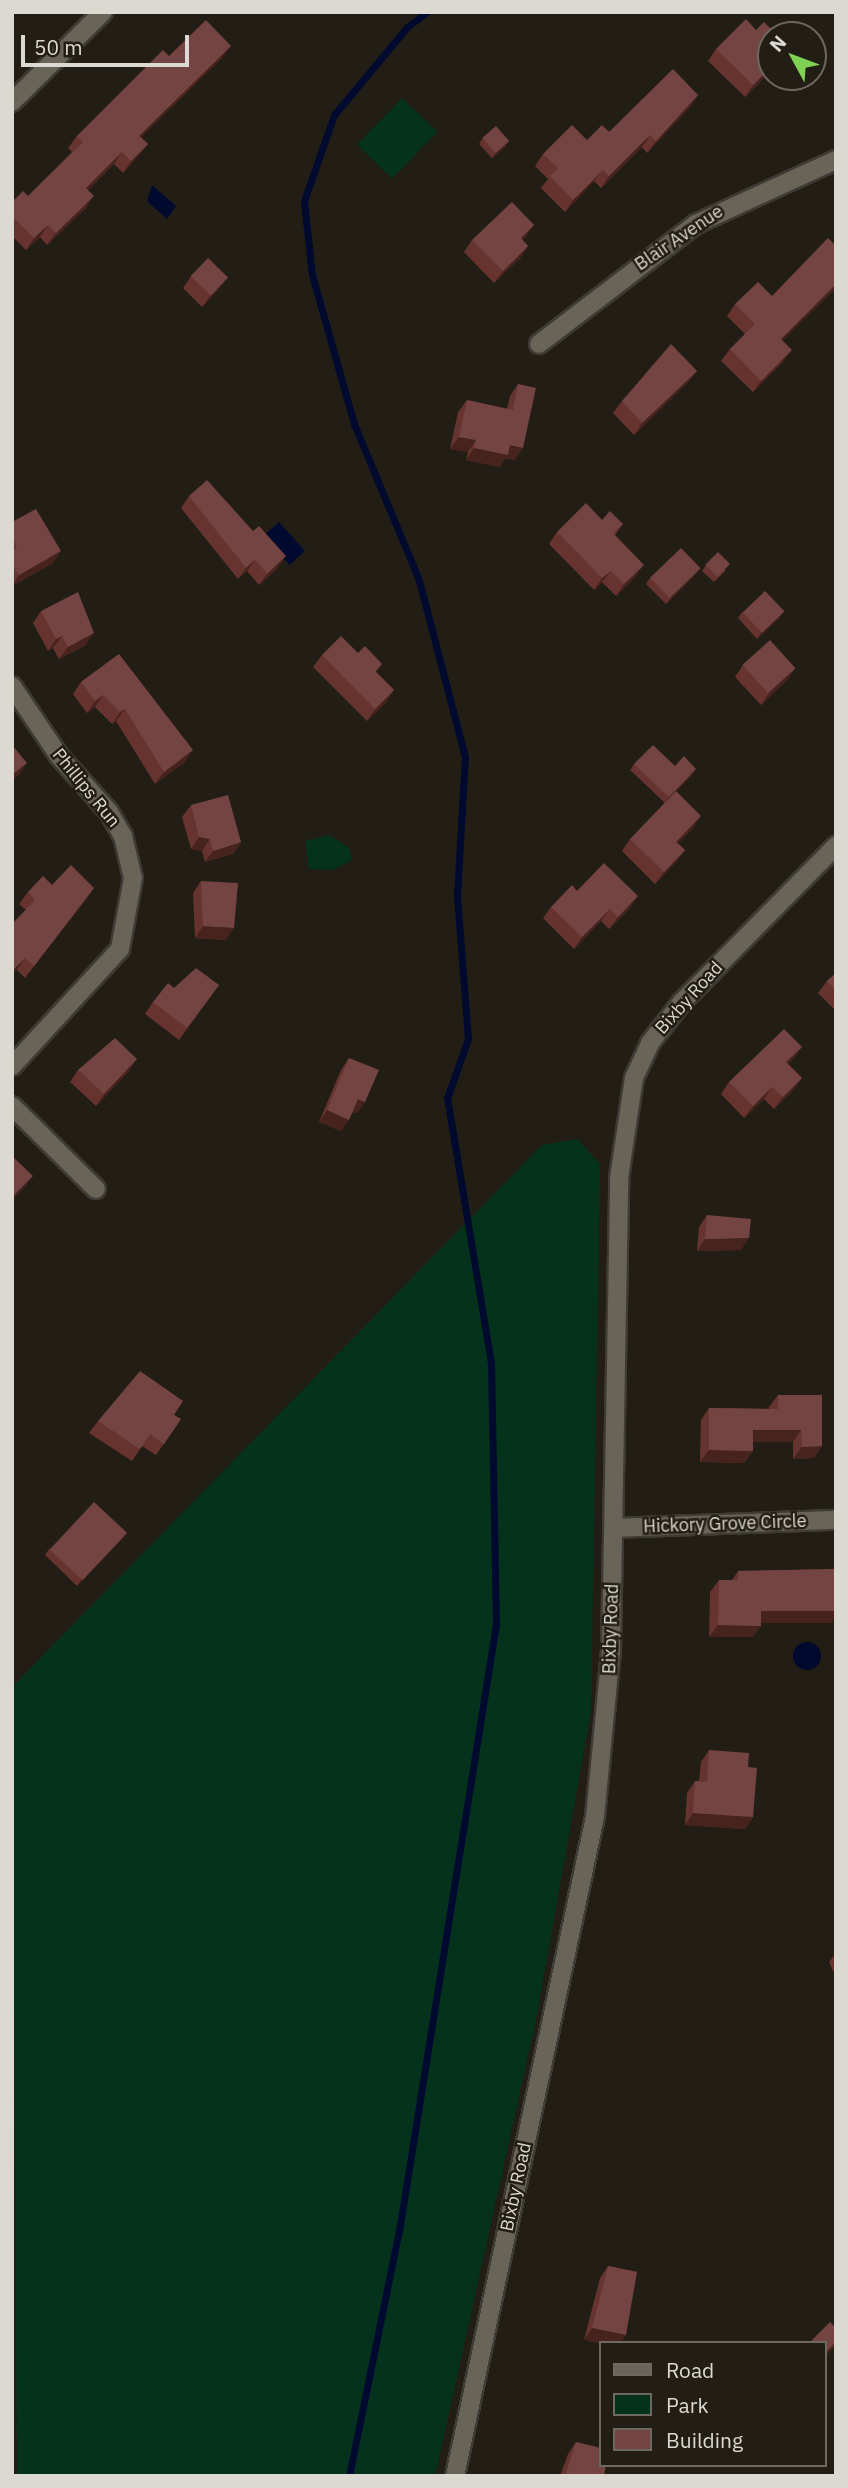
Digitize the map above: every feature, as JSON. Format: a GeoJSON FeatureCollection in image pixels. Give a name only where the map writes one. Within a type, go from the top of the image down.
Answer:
{"type":"FeatureCollection","features":[{"type":"Feature","properties":{"kind":"street"},"geometry":{"type":"LineString","coordinates":[[12,102],[103,12]]}},
{"type":"Feature","properties":{"kind":"street","name":"Blair Avenue"},"geometry":{"type":"LineString","coordinates":[[539,344],[696,224],[836,160]]}},
{"type":"Feature","properties":{"kind":"street","name":"Phillips Run"},"geometry":{"type":"LineString","coordinates":[[12,687],[59,756],[109,812],[123,836],[133,878],[129,922],[115,955],[12,1066]]}},
{"type":"Feature","properties":{"kind":"street","name":"Bixby Road"},"geometry":{"type":"LineString","coordinates":[[455,2476],[595,1817],[608,1698],[615,1528],[619,1178],[634,1078],[650,1043],[681,1003],[836,846]]}},
{"type":"Feature","properties":{"kind":"street"},"geometry":{"type":"LineString","coordinates":[[12,1106],[96,1189]]}},
{"type":"Feature","properties":{"kind":"street","name":"Hickory Grove Circle"},"geometry":{"type":"LineString","coordinates":[[615,1528],[836,1520]]}},
{"type":"Feature","properties":{"kind":"green space"},"geometry":{"type":"Polygon","coordinates":[[[402,98],[437,132],[392,179],[357,145],[402,98]]]}},
{"type":"Feature","properties":{"kind":"green space"},"geometry":{"type":"Polygon","coordinates":[[[329,835],[349,848],[352,860],[333,870],[309,869],[305,841],[329,835]]]}},
{"type":"Feature","properties":{"kind":"green space"},"geometry":{"type":"Polygon","coordinates":[[[577,1139],[600,1164],[591,1711],[536,2020],[435,2476],[17,2476],[12,1687],[542,1145],[577,1139]]]}},
{"type":"Feature","properties":{"kind":"water"},"geometry":{"type":"Polygon","coordinates":[[[152,185],[176,206],[167,219],[147,201],[152,185]]]}},
{"type":"Feature","properties":{"kind":"water"},"geometry":{"type":"Polygon","coordinates":[[[279,522],[305,551],[289,565],[263,536],[279,522]]]}},
{"type":"Feature","properties":{"kind":"water"},"geometry":{"type":"Polygon","coordinates":[[[807,1642],[817,1646],[821,1656],[817,1666],[807,1670],[797,1666],[793,1656],[797,1646],[807,1642]]]}},
{"type":"Feature","properties":{"kind":"building"},"geometry":{"type":"Polygon","coordinates":[[[746,19],[757,29],[757,81],[753,85],[716,49],[746,19]]]}},
{"type":"Feature","properties":{"kind":"building"},"geometry":{"type":"Polygon","coordinates":[[[206,20],[231,46],[139,136],[148,144],[131,161],[122,152],[86,188],[94,196],[56,233],[48,225],[34,238],[12,216],[12,202],[23,191],[28,196],[83,142],[77,136],[163,50],[169,56],[206,20]]]}},
{"type":"Feature","properties":{"kind":"building"},"geometry":{"type":"Polygon","coordinates":[[[673,69],[698,95],[656,141],[650,135],[609,176],[603,170],[573,200],[550,176],[558,168],[543,154],[572,125],[587,140],[602,125],[609,132],[673,69]]]}},
{"type":"Feature","properties":{"kind":"building"},"geometry":{"type":"Polygon","coordinates":[[[496,126],[509,141],[496,153],[482,138],[496,126]]]}},
{"type":"Feature","properties":{"kind":"building"},"geometry":{"type":"Polygon","coordinates":[[[512,202],[534,225],[521,238],[528,246],[503,271],[472,240],[512,202]]]}},
{"type":"Feature","properties":{"kind":"building"},"geometry":{"type":"Polygon","coordinates":[[[828,238],[836,246],[836,284],[781,339],[792,350],[761,381],[730,349],[755,324],[735,304],[758,282],[772,296],[828,238]]]}},
{"type":"Feature","properties":{"kind":"building"},"geometry":{"type":"Polygon","coordinates":[[[208,258],[228,277],[211,295],[191,276],[208,258]]]}},
{"type":"Feature","properties":{"kind":"building"},"geometry":{"type":"Polygon","coordinates":[[[671,344],[697,371],[642,423],[622,401],[671,344]]]}},
{"type":"Feature","properties":{"kind":"building"},"geometry":{"type":"Polygon","coordinates":[[[518,384],[536,388],[523,448],[510,445],[508,455],[474,448],[476,440],[459,437],[467,400],[513,410],[518,384]]]}},
{"type":"Feature","properties":{"kind":"building"},"geometry":{"type":"Polygon","coordinates":[[[207,480],[253,531],[259,526],[286,556],[267,574],[255,559],[246,568],[189,496],[207,480]]]}},
{"type":"Feature","properties":{"kind":"building"},"geometry":{"type":"Polygon","coordinates":[[[586,503],[602,520],[610,511],[623,524],[613,533],[644,565],[624,584],[611,571],[602,578],[557,532],[586,503]]]}},
{"type":"Feature","properties":{"kind":"building"},"geometry":{"type":"Polygon","coordinates":[[[36,509],[61,551],[19,575],[12,564],[12,551],[17,548],[12,536],[12,522],[36,509]]]}},
{"type":"Feature","properties":{"kind":"building"},"geometry":{"type":"Polygon","coordinates":[[[681,548],[700,568],[670,598],[650,578],[681,548]]]}},
{"type":"Feature","properties":{"kind":"building"},"geometry":{"type":"Polygon","coordinates":[[[718,552],[730,564],[717,577],[705,565],[718,552]]]}},
{"type":"Feature","properties":{"kind":"building"},"geometry":{"type":"Polygon","coordinates":[[[765,591],[784,611],[762,633],[743,613],[765,591]]]}},
{"type":"Feature","properties":{"kind":"building"},"geometry":{"type":"Polygon","coordinates":[[[78,592],[94,633],[68,647],[62,636],[56,639],[41,611],[78,592]]]}},
{"type":"Feature","properties":{"kind":"building"},"geometry":{"type":"Polygon","coordinates":[[[341,636],[358,653],[365,646],[382,664],[375,671],[394,690],[375,709],[322,655],[341,636]]]}},
{"type":"Feature","properties":{"kind":"building"},"geometry":{"type":"Polygon","coordinates":[[[770,640],[795,668],[768,693],[743,665],[770,640]]]}},
{"type":"Feature","properties":{"kind":"building"},"geometry":{"type":"Polygon","coordinates":[[[119,654],[193,750],[164,772],[125,709],[120,712],[103,695],[95,701],[81,682],[119,654]]]}},
{"type":"Feature","properties":{"kind":"building"},"geometry":{"type":"Polygon","coordinates":[[[12,745],[27,763],[12,775],[12,745]]]}},
{"type":"Feature","properties":{"kind":"building"},"geometry":{"type":"Polygon","coordinates":[[[653,745],[675,766],[684,756],[696,769],[669,797],[634,764],[653,745]]]}},
{"type":"Feature","properties":{"kind":"building"},"geometry":{"type":"Polygon","coordinates":[[[676,791],[701,816],[676,842],[685,850],[664,872],[630,839],[676,791]]]}},
{"type":"Feature","properties":{"kind":"building"},"geometry":{"type":"Polygon","coordinates":[[[228,795],[241,842],[213,851],[210,839],[199,837],[191,805],[228,795]]]}},
{"type":"Feature","properties":{"kind":"building"},"geometry":{"type":"Polygon","coordinates":[[[604,863],[638,896],[618,917],[610,909],[582,937],[551,907],[572,885],[577,891],[604,863]]]}},
{"type":"Feature","properties":{"kind":"building"},"geometry":{"type":"Polygon","coordinates":[[[71,865],[94,888],[34,966],[25,958],[12,971],[12,924],[35,900],[28,892],[43,876],[52,885],[71,865]]]}},
{"type":"Feature","properties":{"kind":"building"},"geometry":{"type":"Polygon","coordinates":[[[201,881],[238,883],[234,928],[203,926],[201,881]]]}},
{"type":"Feature","properties":{"kind":"building"},"geometry":{"type":"Polygon","coordinates":[[[196,968],[219,985],[187,1028],[153,1002],[168,983],[174,988],[196,968]]]}},
{"type":"Feature","properties":{"kind":"building"},"geometry":{"type":"Polygon","coordinates":[[[836,973],[836,991],[827,981],[836,973]]]}},
{"type":"Feature","properties":{"kind":"building"},"geometry":{"type":"Polygon","coordinates":[[[784,1029],[802,1047],[786,1062],[802,1078],[783,1097],[772,1087],[753,1106],[729,1082],[784,1029]]]}},
{"type":"Feature","properties":{"kind":"building"},"geometry":{"type":"Polygon","coordinates":[[[115,1038],[137,1059],[104,1094],[78,1070],[115,1038]]]}},
{"type":"Feature","properties":{"kind":"building"},"geometry":{"type":"Polygon","coordinates":[[[349,1058],[379,1070],[365,1102],[358,1099],[349,1120],[327,1110],[349,1058]]]}},
{"type":"Feature","properties":{"kind":"building"},"geometry":{"type":"Polygon","coordinates":[[[12,1156],[33,1176],[12,1197],[12,1156]]]}},
{"type":"Feature","properties":{"kind":"building"},"geometry":{"type":"Polygon","coordinates":[[[707,1215],[751,1219],[749,1238],[705,1239],[707,1215]]]}},
{"type":"Feature","properties":{"kind":"building"},"geometry":{"type":"Polygon","coordinates":[[[140,1371],[183,1401],[174,1415],[181,1419],[164,1444],[150,1434],[140,1449],[98,1421],[140,1371]]]}},
{"type":"Feature","properties":{"kind":"building"},"geometry":{"type":"Polygon","coordinates":[[[778,1395],[822,1395],[822,1446],[802,1447],[801,1430],[753,1430],[753,1451],[709,1450],[709,1408],[778,1409],[778,1395]]]}},
{"type":"Feature","properties":{"kind":"building"},"geometry":{"type":"Polygon","coordinates":[[[94,1502],[127,1533],[83,1580],[50,1550],[94,1502]]]}},
{"type":"Feature","properties":{"kind":"building"},"geometry":{"type":"Polygon","coordinates":[[[836,1569],[836,1611],[761,1611],[761,1626],[718,1625],[719,1580],[738,1580],[738,1571],[836,1569]]]}},
{"type":"Feature","properties":{"kind":"building"},"geometry":{"type":"Polygon","coordinates":[[[709,1750],[749,1753],[748,1767],[757,1768],[753,1817],[693,1813],[695,1781],[707,1782],[709,1750]]]}},
{"type":"Feature","properties":{"kind":"building"},"geometry":{"type":"Polygon","coordinates":[[[608,2266],[637,2272],[626,2335],[592,2328],[608,2266]]]}},
{"type":"Feature","properties":{"kind":"building"},"geometry":{"type":"Polygon","coordinates":[[[830,2322],[836,2328],[836,2342],[827,2351],[827,2341],[811,2341],[830,2322]]]}},
{"type":"Feature","properties":{"kind":"building"},"geometry":{"type":"Polygon","coordinates":[[[576,2442],[600,2448],[600,2467],[606,2467],[604,2476],[565,2476],[576,2442]]]}},
{"type":"Feature","properties":{"kind":"waterway"},"geometry":{"type":"LineString","coordinates":[[349,2476],[400,2225],[496,1624],[491,1363],[447,1098],[468,1039],[457,895],[465,757],[419,580],[354,424],[312,275],[304,201],[334,115],[407,27],[427,12]]}}]}
